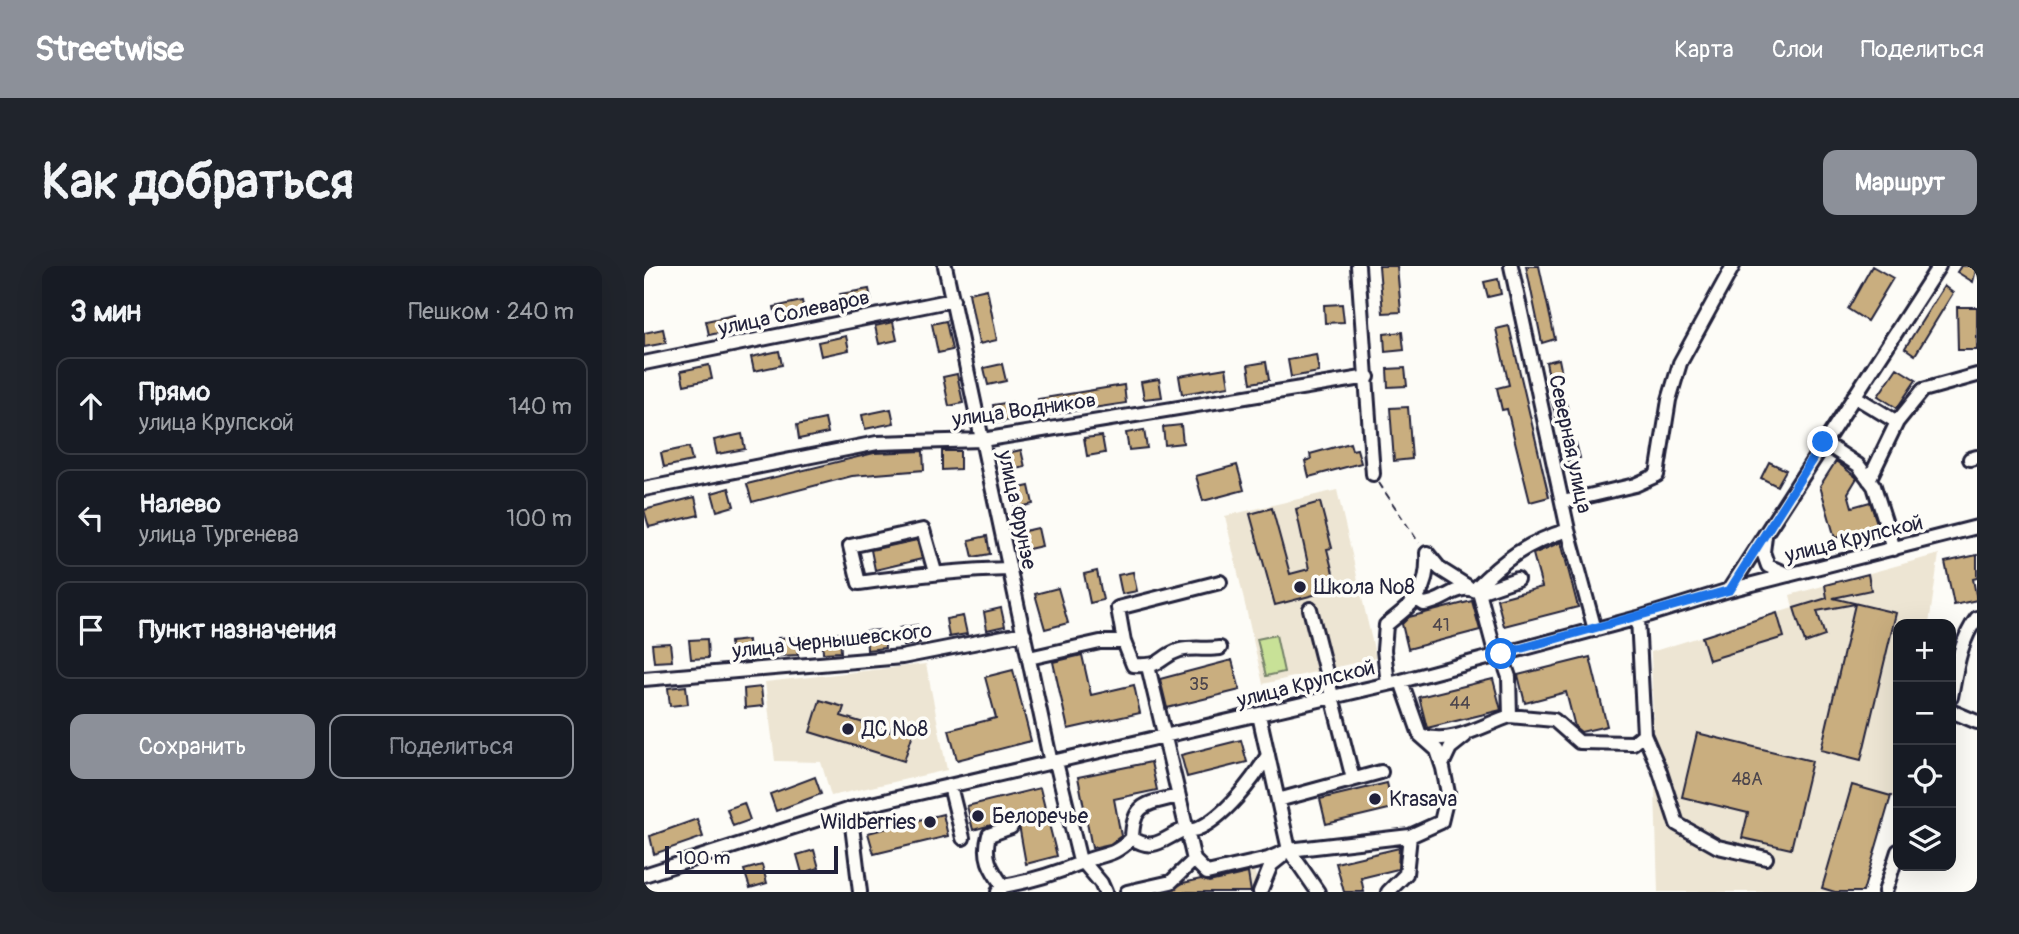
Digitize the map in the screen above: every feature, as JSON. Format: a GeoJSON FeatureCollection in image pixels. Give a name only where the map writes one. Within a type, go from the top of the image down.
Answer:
{"type":"FeatureCollection","features":[{"type":"Feature","properties":{"kind":"street","name":"улица Фрунзе"},"geometry":{"type":"LineString","coordinates":[[945,266],[1053,762],[1083,862],[1105,892]]}},
{"type":"Feature","properties":{"kind":"street"},"geometry":{"type":"LineString","coordinates":[[1358,266],[1373,474]]}},
{"type":"Feature","properties":{"kind":"street","name":"Северная улица"},"geometry":{"type":"LineString","coordinates":[[1511,266],[1568,530],[1595,630]]}},
{"type":"Feature","properties":{"kind":"street"},"geometry":{"type":"LineString","coordinates":[[1563,502],[1635,485],[1657,475],[1669,401],[1680,363],[1733,266]]}},
{"type":"Feature","properties":{"kind":"street"},"geometry":{"type":"LineString","coordinates":[[1730,590],[1939,266]]}},
{"type":"Feature","properties":{"kind":"street","name":"улица Солеваров"},"geometry":{"type":"LineString","coordinates":[[644,363],[953,300]]}},
{"type":"Feature","properties":{"kind":"street"},"geometry":{"type":"LineString","coordinates":[[1869,480],[1896,422],[1923,390],[1977,374]]}},
{"type":"Feature","properties":{"kind":"street","name":"улица Водников"},"geometry":{"type":"LineString","coordinates":[[644,489],[877,443],[982,440],[1368,377]]}},
{"type":"Feature","properties":{"kind":"street"},"geometry":{"type":"LineString","coordinates":[[1854,396],[1896,422]]}},
{"type":"Feature","properties":{"kind":"street"},"geometry":{"type":"LineString","coordinates":[[1823,442],[1858,465],[1869,480],[1894,549]]}},
{"type":"Feature","properties":{"kind":"street","name":"улица Крупской"},"geometry":{"type":"LineString","coordinates":[[644,875],[850,809],[1394,682],[1595,630],[1730,590],[1977,527]]}},
{"type":"Feature","properties":{"kind":"street"},"geometry":{"type":"LineString","coordinates":[[935,572],[923,530],[850,546],[859,583],[935,572],[1009,569]]}},
{"type":"Feature","properties":{"kind":"street"},"geometry":{"type":"LineString","coordinates":[[1474,589],[1503,560],[1519,549],[1568,530]]}},
{"type":"Feature","properties":{"kind":"street"},"geometry":{"type":"LineString","coordinates":[[1765,532],[1763,552],[1769,566],[1781,574],[1789,575]]}},
{"type":"Feature","properties":{"kind":"street"},"geometry":{"type":"LineString","coordinates":[[1427,553],[1440,569],[1474,589],[1509,677],[1510,716]]}},
{"type":"Feature","properties":{"kind":"street"},"geometry":{"type":"LineString","coordinates":[[1148,666],[1194,860],[1207,873],[1268,859],[1289,850],[1410,836],[1441,822],[1448,793],[1437,750],[1420,735],[1394,682],[1384,650],[1386,625],[1422,593],[1428,573],[1427,553]]}},
{"type":"Feature","properties":{"kind":"street"},"geometry":{"type":"LineString","coordinates":[[1416,599],[1424,604],[1438,603],[1455,589],[1474,589],[1517,579]]}},
{"type":"Feature","properties":{"kind":"street"},"geometry":{"type":"LineString","coordinates":[[1220,582],[1118,608],[1124,642],[1133,665],[1159,664],[1183,649],[1220,648]]}},
{"type":"Feature","properties":{"kind":"street"},"geometry":{"type":"LineString","coordinates":[[1310,609],[1353,779]]}},
{"type":"Feature","properties":{"kind":"street"},"geometry":{"type":"LineString","coordinates":[[1638,618],[1644,734],[1677,824],[1718,847],[1766,858]]}},
{"type":"Feature","properties":{"kind":"street"},"geometry":{"type":"LineString","coordinates":[[1956,682],[1975,622]]}},
{"type":"Feature","properties":{"kind":"street","name":"улица Чернышевского"},"geometry":{"type":"LineString","coordinates":[[644,679],[902,657],[1024,633]]}},
{"type":"Feature","properties":{"kind":"street"},"geometry":{"type":"LineString","coordinates":[[1029,658],[1100,642],[1124,642]]}},
{"type":"Feature","properties":{"kind":"street"},"geometry":{"type":"LineString","coordinates":[[1956,713],[1977,722]]}},
{"type":"Feature","properties":{"kind":"street"},"geometry":{"type":"LineString","coordinates":[[1259,715],[1289,850],[1318,892]]}},
{"type":"Feature","properties":{"kind":"street"},"geometry":{"type":"LineString","coordinates":[[1420,735],[1434,739],[1510,716],[1554,720],[1579,742],[1633,743],[1644,734]]}},
{"type":"Feature","properties":{"kind":"street"},"geometry":{"type":"LineString","coordinates":[[1442,765],[1459,739],[1485,725]]}},
{"type":"Feature","properties":{"kind":"street"},"geometry":{"type":"LineString","coordinates":[[1132,838],[1143,846],[1157,844],[1213,820],[1251,782],[1268,755]]}},
{"type":"Feature","properties":{"kind":"street"},"geometry":{"type":"LineString","coordinates":[[1278,800],[1381,772]]}},
{"type":"Feature","properties":{"kind":"street"},"geometry":{"type":"LineString","coordinates":[[950,786],[963,838]]}},
{"type":"Feature","properties":{"kind":"street"},"geometry":{"type":"LineString","coordinates":[[1132,838],[1133,817],[1143,805],[1178,796]]}},
{"type":"Feature","properties":{"kind":"street"},"geometry":{"type":"LineString","coordinates":[[850,809],[860,892]]}},
{"type":"Feature","properties":{"kind":"street"},"geometry":{"type":"LineString","coordinates":[[1011,827],[989,835],[984,852],[1001,889],[1105,857],[1132,838]]}},
{"type":"Feature","properties":{"kind":"street"},"geometry":{"type":"LineString","coordinates":[[1388,892],[1406,874],[1410,836]]}},
{"type":"Feature","properties":{"kind":"street"},"geometry":{"type":"LineString","coordinates":[[1260,892],[1271,865],[1289,850]]}},
{"type":"Feature","properties":{"kind":"street"},"geometry":{"type":"LineString","coordinates":[[1127,892],[1171,882],[1194,860]]}},
{"type":"Feature","properties":{"kind":"street"},"geometry":{"type":"LineString","coordinates":[[1885,892],[1893,867]]}},
{"type":"Feature","properties":{"kind":"path"},"geometry":{"type":"LineString","coordinates":[[1373,474],[1427,553]]}},
{"type":"Feature","properties":{"kind":"shaded area","name":"Школа №8"},"geometry":{"type":"Polygon","coordinates":[[[1337,490],[1376,658],[1263,684],[1225,516],[1337,490]]]}},
{"type":"Feature","properties":{"kind":"shaded area"},"geometry":{"type":"Polygon","coordinates":[[[1939,554],[1930,619],[1893,619],[1893,798],[1863,892],[1658,892],[1651,652],[1793,608],[1790,595],[1939,554]]]}},
{"type":"Feature","properties":{"kind":"shaded area"},"geometry":{"type":"Polygon","coordinates":[[[926,664],[947,770],[831,796],[821,762],[775,761],[765,682],[926,664]]]}},
{"type":"Feature","properties":{"kind":"shaded area"},"geometry":{"type":"Polygon","coordinates":[[[1253,866],[1260,892],[1136,892],[1253,866]]]}},
{"type":"Feature","properties":{"kind":"green space"},"geometry":{"type":"Polygon","coordinates":[[[1276,635],[1284,672],[1266,676],[1257,639],[1276,635]]]}},
{"type":"Feature","properties":{"kind":"building"},"geometry":{"type":"Polygon","coordinates":[[[1379,266],[1397,266],[1401,312],[1383,313],[1379,266]]]}},
{"type":"Feature","properties":{"kind":"building"},"geometry":{"type":"Polygon","coordinates":[[[1526,266],[1539,266],[1555,339],[1542,343],[1526,266]]]}},
{"type":"Feature","properties":{"kind":"building"},"geometry":{"type":"Polygon","coordinates":[[[1872,266],[1893,278],[1867,321],[1848,309],[1872,266]]]}},
{"type":"Feature","properties":{"kind":"building"},"geometry":{"type":"Polygon","coordinates":[[[1961,266],[1977,266],[1973,282],[1957,272],[1961,266]]]}},
{"type":"Feature","properties":{"kind":"building"},"geometry":{"type":"Polygon","coordinates":[[[1498,279],[1501,294],[1488,297],[1484,282],[1498,279]]]}},
{"type":"Feature","properties":{"kind":"building"},"geometry":{"type":"Polygon","coordinates":[[[1944,286],[1953,293],[1915,355],[1905,348],[1944,286]]]}},
{"type":"Feature","properties":{"kind":"building"},"geometry":{"type":"Polygon","coordinates":[[[869,289],[872,303],[843,309],[840,294],[869,289]]]}},
{"type":"Feature","properties":{"kind":"building"},"geometry":{"type":"Polygon","coordinates":[[[987,289],[997,340],[979,344],[969,293],[987,289]]]}},
{"type":"Feature","properties":{"kind":"building"},"geometry":{"type":"Polygon","coordinates":[[[802,301],[805,315],[777,321],[774,307],[802,301]]]}},
{"type":"Feature","properties":{"kind":"building"},"geometry":{"type":"Polygon","coordinates":[[[1342,304],[1344,322],[1325,323],[1324,305],[1342,304]]]}},
{"type":"Feature","properties":{"kind":"building"},"geometry":{"type":"Polygon","coordinates":[[[1957,307],[1977,307],[1977,350],[1958,350],[1957,307]]]}},
{"type":"Feature","properties":{"kind":"building"},"geometry":{"type":"Polygon","coordinates":[[[734,315],[737,329],[709,335],[706,321],[734,315]]]}},
{"type":"Feature","properties":{"kind":"building"},"geometry":{"type":"Polygon","coordinates":[[[946,321],[952,350],[938,353],[932,324],[946,321]]]}},
{"type":"Feature","properties":{"kind":"building"},"geometry":{"type":"Polygon","coordinates":[[[893,322],[897,340],[879,344],[875,326],[893,322]]]}},
{"type":"Feature","properties":{"kind":"building"},"geometry":{"type":"Polygon","coordinates":[[[1509,326],[1549,497],[1530,502],[1507,409],[1502,410],[1497,388],[1509,385],[1496,329],[1509,326]]]}},
{"type":"Feature","properties":{"kind":"building"},"geometry":{"type":"Polygon","coordinates":[[[663,329],[666,343],[644,347],[644,333],[663,329]]]}},
{"type":"Feature","properties":{"kind":"building"},"geometry":{"type":"Polygon","coordinates":[[[1402,332],[1404,350],[1385,352],[1384,334],[1402,332]]]}},
{"type":"Feature","properties":{"kind":"building"},"geometry":{"type":"Polygon","coordinates":[[[846,336],[849,350],[821,356],[818,342],[846,336]]]}},
{"type":"Feature","properties":{"kind":"building"},"geometry":{"type":"Polygon","coordinates":[[[779,351],[782,365],[754,371],[751,357],[779,351]]]}},
{"type":"Feature","properties":{"kind":"building"},"geometry":{"type":"Polygon","coordinates":[[[1316,355],[1319,372],[1291,377],[1288,360],[1316,355]]]}},
{"type":"Feature","properties":{"kind":"building"},"geometry":{"type":"Polygon","coordinates":[[[1559,359],[1562,374],[1549,377],[1546,362],[1559,359]]]}},
{"type":"Feature","properties":{"kind":"building"},"geometry":{"type":"Polygon","coordinates":[[[1266,362],[1269,380],[1251,383],[1248,365],[1266,362]]]}},
{"type":"Feature","properties":{"kind":"building"},"geometry":{"type":"Polygon","coordinates":[[[1002,364],[1006,381],[988,385],[984,368],[1002,364]]]}},
{"type":"Feature","properties":{"kind":"building"},"geometry":{"type":"Polygon","coordinates":[[[709,365],[712,379],[684,385],[681,371],[709,365]]]}},
{"type":"Feature","properties":{"kind":"building"},"geometry":{"type":"Polygon","coordinates":[[[1226,368],[1229,386],[1182,394],[1179,376],[1226,368]]]}},
{"type":"Feature","properties":{"kind":"building"},"geometry":{"type":"Polygon","coordinates":[[[1405,368],[1407,386],[1388,387],[1387,369],[1405,368]]]}},
{"type":"Feature","properties":{"kind":"building"},"geometry":{"type":"Polygon","coordinates":[[[1897,368],[1916,380],[1897,408],[1878,396],[1897,368]]]}},
{"type":"Feature","properties":{"kind":"building"},"geometry":{"type":"Polygon","coordinates":[[[957,374],[963,403],[949,406],[943,377],[957,374]]]}},
{"type":"Feature","properties":{"kind":"building"},"geometry":{"type":"Polygon","coordinates":[[[1159,379],[1162,397],[1144,399],[1141,382],[1159,379]]]}},
{"type":"Feature","properties":{"kind":"building"},"geometry":{"type":"Polygon","coordinates":[[[1124,385],[1126,403],[1041,416],[1038,399],[1124,385]]]}},
{"type":"Feature","properties":{"kind":"building"},"geometry":{"type":"Polygon","coordinates":[[[1565,399],[1569,414],[1556,417],[1552,402],[1565,399]]]}},
{"type":"Feature","properties":{"kind":"building"},"geometry":{"type":"Polygon","coordinates":[[[1011,402],[1014,419],[996,423],[993,405],[1011,402]]]}},
{"type":"Feature","properties":{"kind":"building"},"geometry":{"type":"Polygon","coordinates":[[[1408,407],[1412,459],[1394,461],[1390,408],[1408,407]]]}},
{"type":"Feature","properties":{"kind":"building"},"geometry":{"type":"Polygon","coordinates":[[[891,409],[894,423],[865,429],[862,415],[891,409]]]}},
{"type":"Feature","properties":{"kind":"building"},"geometry":{"type":"Polygon","coordinates":[[[825,419],[828,433],[799,439],[797,425],[825,419]]]}},
{"type":"Feature","properties":{"kind":"building"},"geometry":{"type":"Polygon","coordinates":[[[1181,425],[1183,443],[1165,445],[1163,427],[1181,425]]]}},
{"type":"Feature","properties":{"kind":"building"},"geometry":{"type":"Polygon","coordinates":[[[1144,430],[1147,448],[1129,450],[1126,433],[1144,430]]]}},
{"type":"Feature","properties":{"kind":"building"},"geometry":{"type":"Polygon","coordinates":[[[742,434],[745,449],[717,454],[714,440],[742,434]]]}},
{"type":"Feature","properties":{"kind":"building"},"geometry":{"type":"Polygon","coordinates":[[[1102,436],[1105,453],[1087,456],[1084,438],[1102,436]]]}},
{"type":"Feature","properties":{"kind":"building"},"geometry":{"type":"Polygon","coordinates":[[[1350,443],[1352,450],[1357,449],[1361,463],[1309,477],[1305,461],[1311,459],[1310,454],[1350,443]]]}},
{"type":"Feature","properties":{"kind":"building"},"geometry":{"type":"Polygon","coordinates":[[[1576,443],[1580,458],[1567,461],[1563,446],[1576,443]]]}},
{"type":"Feature","properties":{"kind":"building"},"geometry":{"type":"Polygon","coordinates":[[[689,447],[692,461],[664,467],[661,453],[689,447]]]}},
{"type":"Feature","properties":{"kind":"building"},"geometry":{"type":"Polygon","coordinates":[[[1021,450],[1025,467],[1007,471],[1003,454],[1021,450]]]}},
{"type":"Feature","properties":{"kind":"building"},"geometry":{"type":"Polygon","coordinates":[[[923,451],[924,470],[852,476],[752,502],[747,484],[874,453],[923,451]]]}},
{"type":"Feature","properties":{"kind":"building"},"geometry":{"type":"Polygon","coordinates":[[[942,451],[960,451],[960,469],[942,470],[942,451]]]}},
{"type":"Feature","properties":{"kind":"building"},"geometry":{"type":"Polygon","coordinates":[[[1836,461],[1857,478],[1848,493],[1852,507],[1870,502],[1878,526],[1835,538],[1820,486],[1836,461]]]}},
{"type":"Feature","properties":{"kind":"building"},"geometry":{"type":"Polygon","coordinates":[[[1769,462],[1786,470],[1777,486],[1761,478],[1769,462]]]}},
{"type":"Feature","properties":{"kind":"building"},"geometry":{"type":"Polygon","coordinates":[[[1237,465],[1244,490],[1203,501],[1196,476],[1237,465]]]}},
{"type":"Feature","properties":{"kind":"building"},"geometry":{"type":"Polygon","coordinates":[[[1029,486],[1033,504],[1015,508],[1011,490],[1029,486]]]}},
{"type":"Feature","properties":{"kind":"building"},"geometry":{"type":"Polygon","coordinates":[[[729,488],[734,506],[717,511],[712,493],[729,488]]]}},
{"type":"Feature","properties":{"kind":"building"},"geometry":{"type":"Polygon","coordinates":[[[695,497],[699,515],[649,527],[644,510],[695,497]]]}},
{"type":"Feature","properties":{"kind":"building"},"geometry":{"type":"Polygon","coordinates":[[[1320,502],[1332,548],[1327,549],[1337,589],[1275,605],[1250,514],[1272,508],[1290,574],[1309,569],[1296,509],[1320,502]]]}},
{"type":"Feature","properties":{"kind":"building"},"geometry":{"type":"Polygon","coordinates":[[[1038,528],[1042,546],[1024,550],[1020,532],[1038,528]]]}},
{"type":"Feature","properties":{"kind":"building"},"geometry":{"type":"Polygon","coordinates":[[[987,536],[990,554],[973,557],[969,540],[987,536]]]}},
{"type":"Feature","properties":{"kind":"building"},"geometry":{"type":"Polygon","coordinates":[[[917,540],[922,559],[875,570],[871,550],[917,540]]]}},
{"type":"Feature","properties":{"kind":"building"},"geometry":{"type":"Polygon","coordinates":[[[1561,542],[1578,607],[1504,626],[1497,599],[1542,587],[1533,554],[1561,542]]]}},
{"type":"Feature","properties":{"kind":"building"},"geometry":{"type":"Polygon","coordinates":[[[1977,555],[1977,578],[1973,579],[1977,600],[1954,605],[1945,562],[1977,555]]]}},
{"type":"Feature","properties":{"kind":"building"},"geometry":{"type":"Polygon","coordinates":[[[1097,571],[1103,600],[1090,603],[1084,574],[1097,571]]]}},
{"type":"Feature","properties":{"kind":"building"},"geometry":{"type":"Polygon","coordinates":[[[1133,572],[1137,591],[1122,594],[1118,575],[1133,572]]]}},
{"type":"Feature","properties":{"kind":"building"},"geometry":{"type":"Polygon","coordinates":[[[1868,574],[1871,590],[1833,598],[1896,613],[1861,760],[1821,750],[1855,604],[1817,611],[1825,636],[1805,643],[1794,608],[1827,598],[1825,585],[1868,574]]]}},
{"type":"Feature","properties":{"kind":"building"},"geometry":{"type":"Polygon","coordinates":[[[1058,588],[1068,623],[1045,629],[1035,594],[1058,588]]]}},
{"type":"Feature","properties":{"kind":"building"},"geometry":{"type":"Polygon","coordinates":[[[1472,601],[1480,630],[1408,649],[1402,624],[1409,617],[1472,601]]]}},
{"type":"Feature","properties":{"kind":"building"},"geometry":{"type":"Polygon","coordinates":[[[1001,608],[1005,626],[987,630],[984,612],[1001,608]]]}},
{"type":"Feature","properties":{"kind":"building"},"geometry":{"type":"Polygon","coordinates":[[[1777,613],[1784,637],[1709,660],[1702,637],[1777,613]]]}},
{"type":"Feature","properties":{"kind":"building"},"geometry":{"type":"Polygon","coordinates":[[[963,616],[967,634],[949,637],[946,619],[963,616]]]}},
{"type":"Feature","properties":{"kind":"building"},"geometry":{"type":"Polygon","coordinates":[[[917,625],[920,643],[903,646],[899,628],[917,625]]]}},
{"type":"Feature","properties":{"kind":"building"},"geometry":{"type":"Polygon","coordinates":[[[884,630],[885,648],[867,650],[866,631],[884,630]]]}},
{"type":"Feature","properties":{"kind":"building"},"geometry":{"type":"Polygon","coordinates":[[[840,633],[841,652],[823,653],[822,635],[840,633]]]}},
{"type":"Feature","properties":{"kind":"building"},"geometry":{"type":"Polygon","coordinates":[[[796,637],[798,655],[780,656],[778,638],[796,637]]]}},
{"type":"Feature","properties":{"kind":"building"},"geometry":{"type":"Polygon","coordinates":[[[707,639],[708,658],[691,659],[689,640],[707,639]]]}},
{"type":"Feature","properties":{"kind":"building"},"geometry":{"type":"Polygon","coordinates":[[[748,640],[749,659],[731,660],[730,642],[748,640]]]}},
{"type":"Feature","properties":{"kind":"building"},"geometry":{"type":"Polygon","coordinates":[[[670,643],[672,661],[654,662],[652,644],[670,643]]]}},
{"type":"Feature","properties":{"kind":"building"},"geometry":{"type":"Polygon","coordinates":[[[1082,655],[1091,695],[1134,685],[1140,713],[1068,729],[1053,662],[1082,655]]]}},
{"type":"Feature","properties":{"kind":"building"},"geometry":{"type":"Polygon","coordinates":[[[1590,657],[1607,726],[1581,732],[1575,727],[1566,692],[1525,703],[1518,675],[1590,657]]]}},
{"type":"Feature","properties":{"kind":"building"},"geometry":{"type":"Polygon","coordinates":[[[1232,660],[1240,690],[1167,708],[1160,679],[1232,660]]]}},
{"type":"Feature","properties":{"kind":"building"},"geometry":{"type":"Polygon","coordinates":[[[1013,670],[1031,741],[957,760],[949,730],[996,718],[985,677],[1013,670]]]}},
{"type":"Feature","properties":{"kind":"building"},"geometry":{"type":"Polygon","coordinates":[[[1493,679],[1501,710],[1427,728],[1419,697],[1493,679]]]}},
{"type":"Feature","properties":{"kind":"building"},"geometry":{"type":"Polygon","coordinates":[[[686,686],[688,704],[670,706],[668,688],[686,686]]]}},
{"type":"Feature","properties":{"kind":"building"},"geometry":{"type":"Polygon","coordinates":[[[761,687],[763,706],[745,708],[744,689],[761,687]]]}},
{"type":"Feature","properties":{"kind":"building","name":"ДС №8"},"geometry":{"type":"Polygon","coordinates":[[[820,700],[844,707],[841,716],[890,731],[894,721],[915,727],[904,761],[810,732],[820,700]]]}},
{"type":"Feature","properties":{"kind":"building"},"geometry":{"type":"Polygon","coordinates":[[[1697,733],[1812,761],[1791,849],[1742,838],[1748,813],[1682,797],[1697,733]]]}},
{"type":"Feature","properties":{"kind":"building"},"geometry":{"type":"Polygon","coordinates":[[[1241,740],[1247,762],[1187,777],[1181,755],[1241,740]]]}},
{"type":"Feature","properties":{"kind":"building"},"geometry":{"type":"Polygon","coordinates":[[[1151,762],[1157,790],[1114,799],[1121,836],[1110,844],[1092,848],[1078,777],[1151,762]]]}},
{"type":"Feature","properties":{"kind":"building"},"geometry":{"type":"Polygon","coordinates":[[[815,777],[821,794],[776,811],[770,794],[815,777]]]}},
{"type":"Feature","properties":{"kind":"building"},"geometry":{"type":"Polygon","coordinates":[[[1387,783],[1393,808],[1326,824],[1320,799],[1387,783]]]}},
{"type":"Feature","properties":{"kind":"building"},"geometry":{"type":"Polygon","coordinates":[[[1852,785],[1891,796],[1863,892],[1835,892],[1822,888],[1852,785]]]}},
{"type":"Feature","properties":{"kind":"building"},"geometry":{"type":"Polygon","coordinates":[[[1040,788],[1057,856],[1026,864],[1019,825],[1013,819],[973,830],[967,806],[1040,788]]]}},
{"type":"Feature","properties":{"kind":"building"},"geometry":{"type":"Polygon","coordinates":[[[744,803],[750,820],[733,826],[727,809],[744,803]]]}},
{"type":"Feature","properties":{"kind":"building"},"geometry":{"type":"Polygon","coordinates":[[[943,814],[948,836],[874,854],[868,833],[943,814]]]}},
{"type":"Feature","properties":{"kind":"building"},"geometry":{"type":"Polygon","coordinates":[[[697,819],[703,837],[654,854],[650,836],[697,819]]]}},
{"type":"Feature","properties":{"kind":"building"},"geometry":{"type":"Polygon","coordinates":[[[1399,848],[1398,869],[1361,878],[1364,892],[1344,892],[1336,863],[1399,848]]]}},
{"type":"Feature","properties":{"kind":"building"},"geometry":{"type":"Polygon","coordinates":[[[814,850],[819,868],[802,873],[797,855],[814,850]]]}},
{"type":"Feature","properties":{"kind":"building"},"geometry":{"type":"Polygon","coordinates":[[[762,865],[767,883],[750,888],[744,870],[762,865]]]}},
{"type":"Feature","properties":{"kind":"building"},"geometry":{"type":"Polygon","coordinates":[[[1248,873],[1251,892],[1166,892],[1183,883],[1201,879],[1209,882],[1248,873]]]}},
{"type":"Feature","properties":{"kind":"place","name":"Школа №8"},"geometry":{"type":"Point","coordinates":[1300,587]}},
{"type":"Feature","properties":{"kind":"place","name":"ДС №8"},"geometry":{"type":"Point","coordinates":[848,729]}},
{"type":"Feature","properties":{"kind":"place","name":"Krasava"},"geometry":{"type":"Point","coordinates":[1375,799]}},
{"type":"Feature","properties":{"kind":"place","name":"Белоречье"},"geometry":{"type":"Point","coordinates":[978,816]}},
{"type":"Feature","properties":{"kind":"place","name":"Wildberries"},"geometry":{"type":"Point","coordinates":[930,822]}},
{"type":"Feature","properties":{"kind":"route"},"geometry":{"type":"LineString","coordinates":[[1501,654],[1638,618],[1730,590],[1823,442]]}}]}
